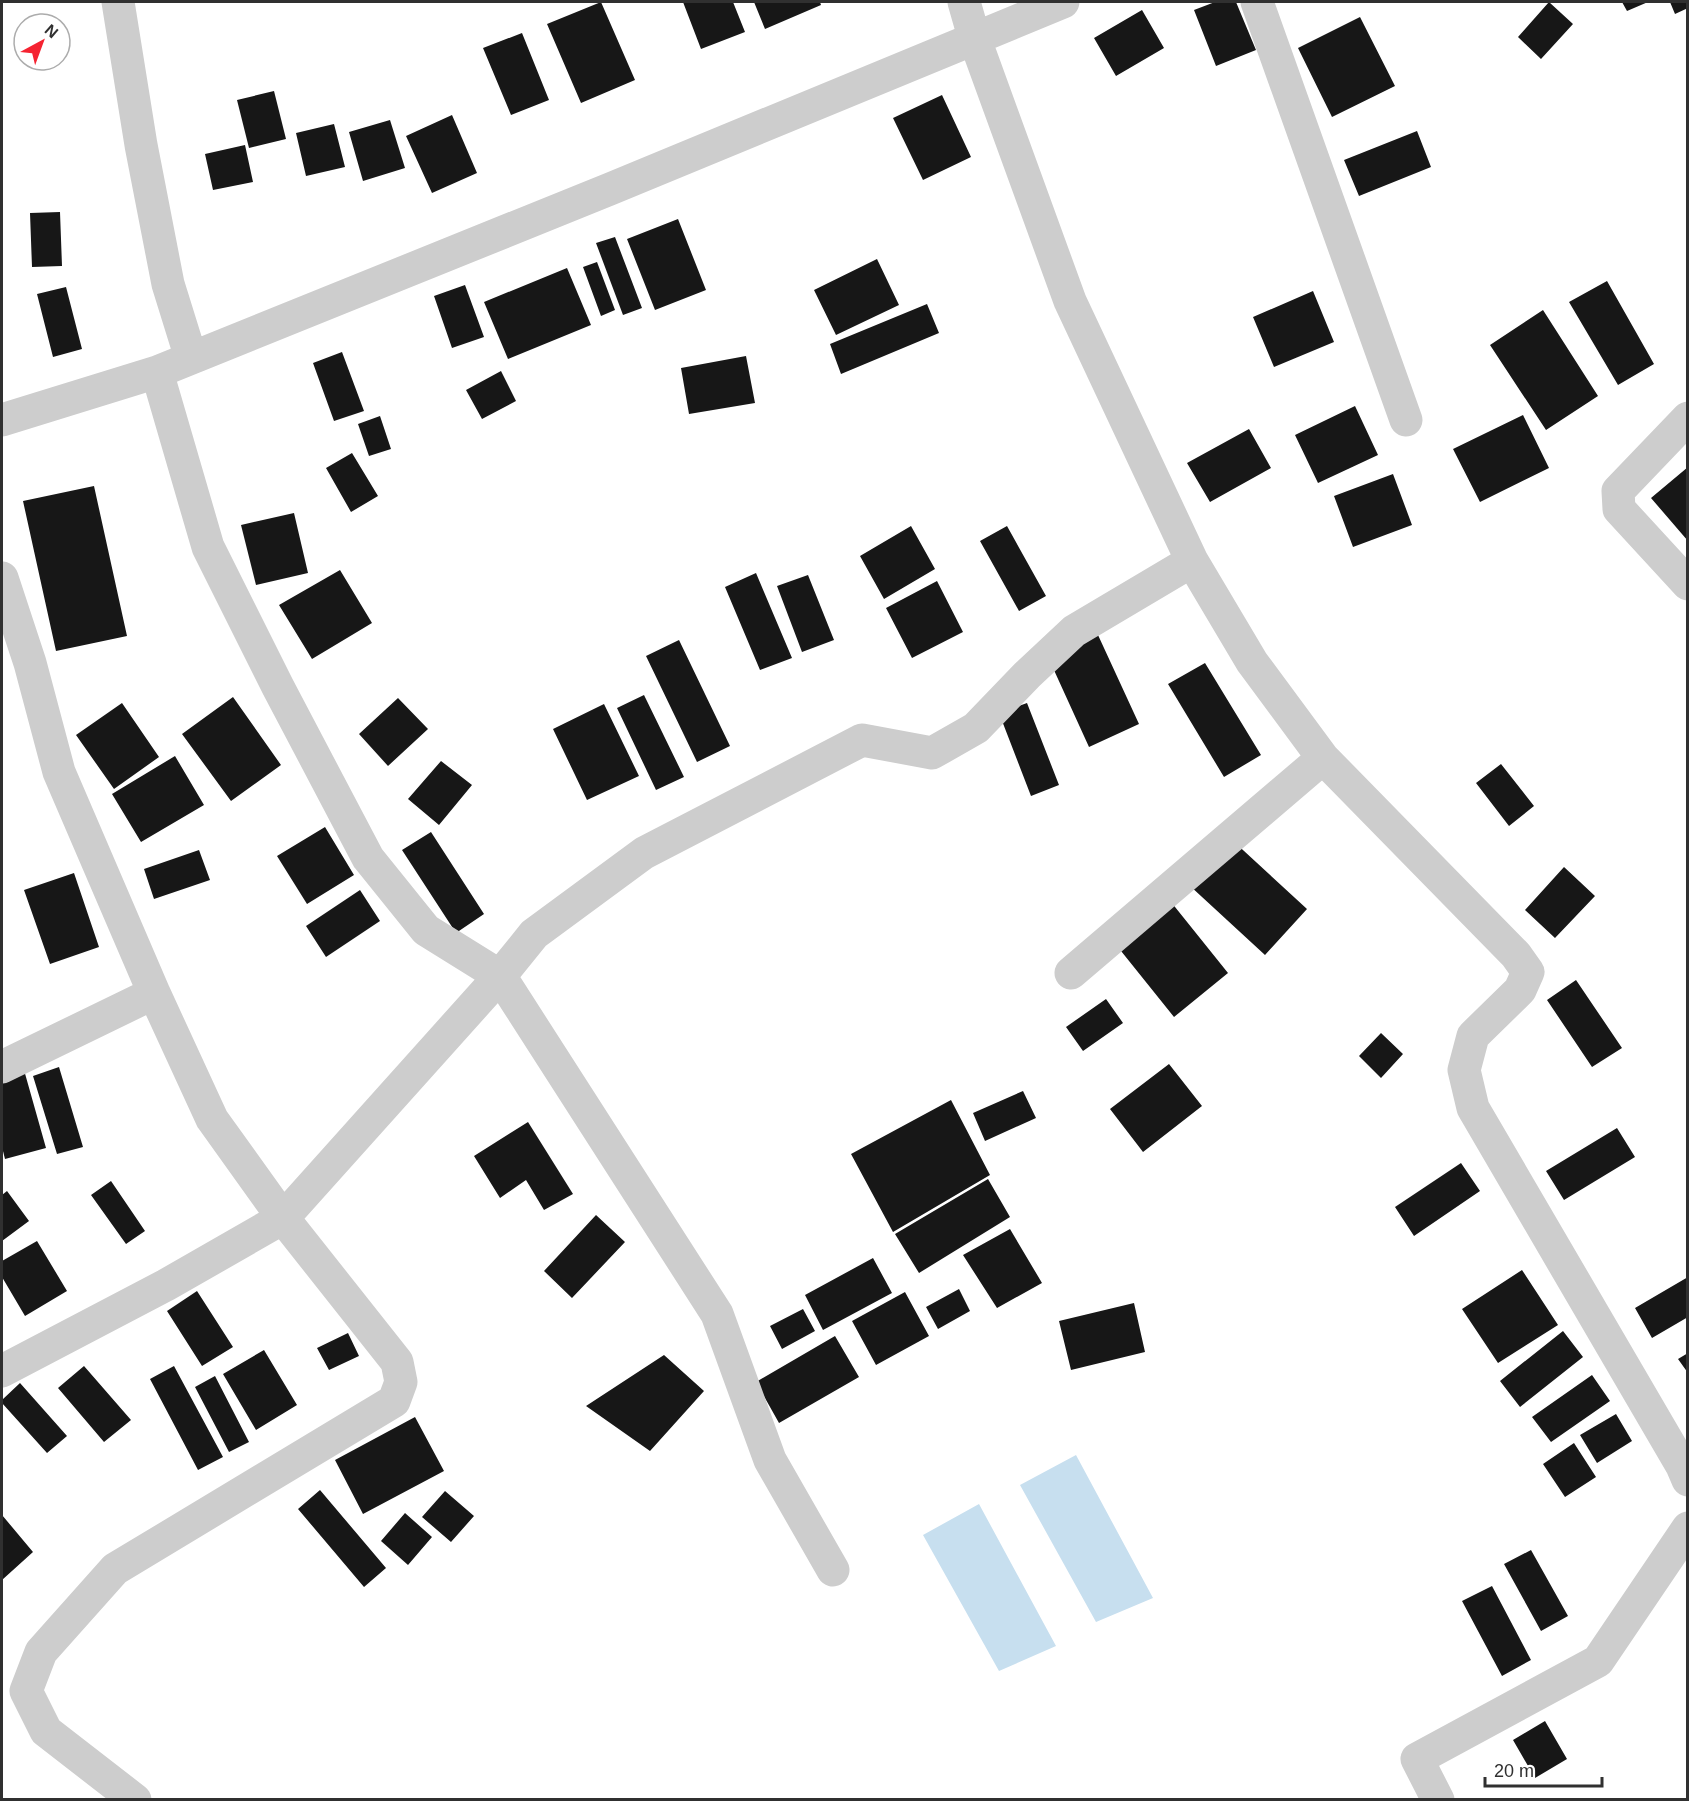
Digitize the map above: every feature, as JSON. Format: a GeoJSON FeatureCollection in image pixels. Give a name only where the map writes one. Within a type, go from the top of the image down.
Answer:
{"type":"FeatureCollection","features":[{"type":"Feature","properties":{"kind":"street"},"geometry":{"type":"LineString","coordinates":[[118,2],[141,145],[168,284],[191,358]]}},
{"type":"Feature","properties":{"kind":"street"},"geometry":{"type":"LineString","coordinates":[[964,2],[974,37],[1070,301],[1192,561],[1252,662],[1323,758],[1516,955],[1528,972],[1520,990],[1473,1036],[1464,1070],[1473,1108],[1682,1466],[1688,1480]]}},
{"type":"Feature","properties":{"kind":"street"},"geometry":{"type":"LineString","coordinates":[[2,420],[157,372],[599,194],[1063,2]]}},
{"type":"Feature","properties":{"kind":"street"},"geometry":{"type":"LineString","coordinates":[[1257,2],[1406,420]]}},
{"type":"Feature","properties":{"kind":"street"},"geometry":{"type":"LineString","coordinates":[[157,372],[208,547],[278,687],[368,858],[426,930],[500,976],[717,1314],[770,1460],[833,1570]]}},
{"type":"Feature","properties":{"kind":"street"},"geometry":{"type":"LineString","coordinates":[[1688,418],[1618,491],[1618,509],[1688,584]]}},
{"type":"Feature","properties":{"kind":"street"},"geometry":{"type":"LineString","coordinates":[[2,1371],[166,1285],[283,1218],[500,976],[534,934],[644,853],[862,740],[932,753],[976,728],[1074,631],[1192,561]]}},
{"type":"Feature","properties":{"kind":"street"},"geometry":{"type":"LineString","coordinates":[[2,578],[30,663],[59,772],[154,993],[212,1119],[283,1218],[397,1362],[401,1382],[394,1401],[115,1569],[41,1652],[26,1691],[45,1731],[135,1800]]}},
{"type":"Feature","properties":{"kind":"street"},"geometry":{"type":"LineString","coordinates":[[1071,973],[1323,758]]}},
{"type":"Feature","properties":{"kind":"street"},"geometry":{"type":"LineString","coordinates":[[2,1067],[154,993]]}},
{"type":"Feature","properties":{"kind":"street"},"geometry":{"type":"LineString","coordinates":[[1438,1800],[1417,1760],[1598,1661],[1688,1528]]}},
{"type":"Feature","properties":{"kind":"water"},"geometry":{"type":"Polygon","coordinates":[[[1076,1455],[1153,1598],[1096,1622],[1020,1485],[1076,1455]]]}},
{"type":"Feature","properties":{"kind":"water"},"geometry":{"type":"Polygon","coordinates":[[[979,1504],[1056,1646],[999,1671],[923,1535],[979,1504]]]}},
{"type":"Feature","properties":{"kind":"building"},"geometry":{"type":"Polygon","coordinates":[[[601,2],[635,80],[581,103],[547,24],[601,2]]]}},
{"type":"Feature","properties":{"kind":"building"},"geometry":{"type":"Polygon","coordinates":[[[683,2],[733,2],[745,32],[701,49],[683,2]]]}},
{"type":"Feature","properties":{"kind":"building"},"geometry":{"type":"Polygon","coordinates":[[[754,2],[820,2],[821,5],[765,29],[754,2]]]}},
{"type":"Feature","properties":{"kind":"building"},"geometry":{"type":"Polygon","coordinates":[[[1215,2],[1236,2],[1256,50],[1216,66],[1194,10],[1215,2]]]}},
{"type":"Feature","properties":{"kind":"building"},"geometry":{"type":"Polygon","coordinates":[[[1549,2],[1573,24],[1541,59],[1518,37],[1549,2]]]}},
{"type":"Feature","properties":{"kind":"building"},"geometry":{"type":"Polygon","coordinates":[[[1622,2],[1648,2],[1627,11],[1622,2]]]}},
{"type":"Feature","properties":{"kind":"building"},"geometry":{"type":"Polygon","coordinates":[[[1670,2],[1688,2],[1688,8],[1675,14],[1670,2]]]}},
{"type":"Feature","properties":{"kind":"building"},"geometry":{"type":"Polygon","coordinates":[[[1142,10],[1164,48],[1116,76],[1094,38],[1142,10]]]}},
{"type":"Feature","properties":{"kind":"building"},"geometry":{"type":"Polygon","coordinates":[[[1360,17],[1395,86],[1332,117],[1298,48],[1360,17]]]}},
{"type":"Feature","properties":{"kind":"building"},"geometry":{"type":"Polygon","coordinates":[[[522,33],[549,100],[511,115],[483,48],[522,33]]]}},
{"type":"Feature","properties":{"kind":"building"},"geometry":{"type":"Polygon","coordinates":[[[274,91],[286,139],[249,148],[237,100],[274,91]]]}},
{"type":"Feature","properties":{"kind":"building"},"geometry":{"type":"Polygon","coordinates":[[[942,95],[971,157],[923,180],[893,118],[942,95]]]}},
{"type":"Feature","properties":{"kind":"building"},"geometry":{"type":"Polygon","coordinates":[[[452,115],[477,173],[432,193],[406,136],[452,115]]]}},
{"type":"Feature","properties":{"kind":"building"},"geometry":{"type":"Polygon","coordinates":[[[390,120],[405,168],[363,181],[349,132],[390,120]]]}},
{"type":"Feature","properties":{"kind":"building"},"geometry":{"type":"Polygon","coordinates":[[[334,124],[345,167],[306,176],[296,133],[334,124]]]}},
{"type":"Feature","properties":{"kind":"building"},"geometry":{"type":"Polygon","coordinates":[[[1417,131],[1431,167],[1359,196],[1344,160],[1417,131]]]}},
{"type":"Feature","properties":{"kind":"building"},"geometry":{"type":"Polygon","coordinates":[[[245,145],[253,182],[213,190],[205,154],[245,145]]]}},
{"type":"Feature","properties":{"kind":"building"},"geometry":{"type":"Polygon","coordinates":[[[60,212],[62,266],[32,267],[30,213],[60,212]]]}},
{"type":"Feature","properties":{"kind":"building"},"geometry":{"type":"Polygon","coordinates":[[[678,219],[706,290],[655,310],[627,239],[678,219]]]}},
{"type":"Feature","properties":{"kind":"building"},"geometry":{"type":"Polygon","coordinates":[[[615,237],[642,308],[623,315],[596,243],[615,237]]]}},
{"type":"Feature","properties":{"kind":"building"},"geometry":{"type":"Polygon","coordinates":[[[877,259],[899,305],[836,335],[814,290],[877,259]]]}},
{"type":"Feature","properties":{"kind":"building"},"geometry":{"type":"Polygon","coordinates":[[[597,262],[615,310],[601,316],[583,267],[597,262]]]}},
{"type":"Feature","properties":{"kind":"building"},"geometry":{"type":"Polygon","coordinates":[[[567,268],[591,325],[508,359],[484,302],[567,268]]]}},
{"type":"Feature","properties":{"kind":"building"},"geometry":{"type":"Polygon","coordinates":[[[1607,281],[1654,364],[1618,385],[1569,302],[1607,281]]]}},
{"type":"Feature","properties":{"kind":"building"},"geometry":{"type":"Polygon","coordinates":[[[465,285],[484,337],[452,348],[434,296],[465,285]]]}},
{"type":"Feature","properties":{"kind":"building"},"geometry":{"type":"Polygon","coordinates":[[[66,287],[82,349],[53,357],[37,294],[66,287]]]}},
{"type":"Feature","properties":{"kind":"building"},"geometry":{"type":"Polygon","coordinates":[[[1313,291],[1334,342],[1274,367],[1253,317],[1313,291]]]}},
{"type":"Feature","properties":{"kind":"building"},"geometry":{"type":"Polygon","coordinates":[[[927,304],[939,333],[841,374],[830,344],[927,304]]]}},
{"type":"Feature","properties":{"kind":"building"},"geometry":{"type":"Polygon","coordinates":[[[1543,310],[1598,396],[1546,430],[1490,345],[1543,310]]]}},
{"type":"Feature","properties":{"kind":"building"},"geometry":{"type":"Polygon","coordinates":[[[342,352],[364,411],[334,421],[313,363],[342,352]]]}},
{"type":"Feature","properties":{"kind":"building"},"geometry":{"type":"Polygon","coordinates":[[[746,356],[755,403],[689,414],[681,368],[746,356]]]}},
{"type":"Feature","properties":{"kind":"building"},"geometry":{"type":"Polygon","coordinates":[[[501,371],[516,401],[482,419],[466,390],[501,371]]]}},
{"type":"Feature","properties":{"kind":"building"},"geometry":{"type":"Polygon","coordinates":[[[1355,406],[1378,455],[1318,483],[1295,435],[1355,406]]]}},
{"type":"Feature","properties":{"kind":"building"},"geometry":{"type":"Polygon","coordinates":[[[1523,415],[1549,468],[1480,502],[1453,449],[1523,415]]]}},
{"type":"Feature","properties":{"kind":"building"},"geometry":{"type":"Polygon","coordinates":[[[380,416],[391,449],[369,456],[358,424],[380,416]]]}},
{"type":"Feature","properties":{"kind":"building"},"geometry":{"type":"Polygon","coordinates":[[[1249,429],[1271,468],[1210,502],[1187,463],[1249,429]]]}},
{"type":"Feature","properties":{"kind":"building"},"geometry":{"type":"Polygon","coordinates":[[[352,453],[378,496],[351,512],[326,468],[352,453]]]}},
{"type":"Feature","properties":{"kind":"building"},"geometry":{"type":"Polygon","coordinates":[[[1688,467],[1688,541],[1651,498],[1688,467]]]}},
{"type":"Feature","properties":{"kind":"building"},"geometry":{"type":"Polygon","coordinates":[[[1393,474],[1412,525],[1353,547],[1334,496],[1393,474]]]}},
{"type":"Feature","properties":{"kind":"building"},"geometry":{"type":"Polygon","coordinates":[[[94,486],[127,636],[56,651],[23,501],[94,486]]]}},
{"type":"Feature","properties":{"kind":"building"},"geometry":{"type":"Polygon","coordinates":[[[294,513],[308,573],[256,585],[241,525],[294,513]]]}},
{"type":"Feature","properties":{"kind":"building"},"geometry":{"type":"Polygon","coordinates":[[[911,526],[935,569],[884,599],[860,556],[911,526]]]}},
{"type":"Feature","properties":{"kind":"building"},"geometry":{"type":"Polygon","coordinates":[[[1007,526],[1046,596],[1019,611],[980,541],[1007,526]]]}},
{"type":"Feature","properties":{"kind":"building"},"geometry":{"type":"Polygon","coordinates":[[[340,570],[372,623],[312,659],[279,605],[340,570]]]}},
{"type":"Feature","properties":{"kind":"building"},"geometry":{"type":"Polygon","coordinates":[[[756,573],[792,658],[760,670],[725,587],[756,573]]]}},
{"type":"Feature","properties":{"kind":"building"},"geometry":{"type":"Polygon","coordinates":[[[808,575],[834,640],[802,652],[777,586],[808,575]]]}},
{"type":"Feature","properties":{"kind":"building"},"geometry":{"type":"Polygon","coordinates":[[[937,581],[963,632],[912,658],[886,608],[937,581]]]}},
{"type":"Feature","properties":{"kind":"building"},"geometry":{"type":"Polygon","coordinates":[[[1098,635],[1139,724],[1089,747],[1048,657],[1098,635]]]}},
{"type":"Feature","properties":{"kind":"building"},"geometry":{"type":"Polygon","coordinates":[[[679,640],[730,746],[697,762],[646,656],[679,640]]]}},
{"type":"Feature","properties":{"kind":"building"},"geometry":{"type":"Polygon","coordinates":[[[1205,663],[1261,755],[1224,777],[1168,684],[1205,663]]]}},
{"type":"Feature","properties":{"kind":"building"},"geometry":{"type":"Polygon","coordinates":[[[644,695],[684,777],[656,790],[617,708],[644,695]]]}},
{"type":"Feature","properties":{"kind":"building"},"geometry":{"type":"Polygon","coordinates":[[[233,697],[281,765],[231,801],[182,734],[233,697]]]}},
{"type":"Feature","properties":{"kind":"building"},"geometry":{"type":"Polygon","coordinates":[[[398,698],[428,729],[388,766],[359,734],[398,698]]]}},
{"type":"Feature","properties":{"kind":"building"},"geometry":{"type":"Polygon","coordinates":[[[122,703],[159,757],[114,789],[76,735],[122,703]]]}},
{"type":"Feature","properties":{"kind":"building"},"geometry":{"type":"Polygon","coordinates":[[[1027,703],[1059,785],[1031,796],[999,713],[1027,703]]]}},
{"type":"Feature","properties":{"kind":"building"},"geometry":{"type":"Polygon","coordinates":[[[604,704],[639,776],[587,800],[553,729],[604,704]]]}},
{"type":"Feature","properties":{"kind":"building"},"geometry":{"type":"Polygon","coordinates":[[[175,756],[204,805],[141,842],[112,794],[175,756]]]}},
{"type":"Feature","properties":{"kind":"building"},"geometry":{"type":"Polygon","coordinates":[[[441,761],[472,785],[439,825],[408,799],[441,761]]]}},
{"type":"Feature","properties":{"kind":"building"},"geometry":{"type":"Polygon","coordinates":[[[1501,764],[1534,806],[1509,826],[1476,783],[1501,764]]]}},
{"type":"Feature","properties":{"kind":"building"},"geometry":{"type":"Polygon","coordinates":[[[325,827],[354,875],[307,904],[277,856],[325,827]]]}},
{"type":"Feature","properties":{"kind":"building"},"geometry":{"type":"Polygon","coordinates":[[[431,832],[484,914],[456,933],[402,850],[431,832]]]}},
{"type":"Feature","properties":{"kind":"building"},"geometry":{"type":"Polygon","coordinates":[[[1231,839],[1307,909],[1265,955],[1189,885],[1231,839]]]}},
{"type":"Feature","properties":{"kind":"building"},"geometry":{"type":"Polygon","coordinates":[[[199,850],[210,880],[154,899],[144,869],[199,850]]]}},
{"type":"Feature","properties":{"kind":"building"},"geometry":{"type":"Polygon","coordinates":[[[1564,867],[1595,896],[1555,938],[1525,910],[1564,867]]]}},
{"type":"Feature","properties":{"kind":"building"},"geometry":{"type":"Polygon","coordinates":[[[74,873],[99,947],[50,964],[24,890],[74,873]]]}},
{"type":"Feature","properties":{"kind":"building"},"geometry":{"type":"Polygon","coordinates":[[[360,890],[380,921],[326,957],[306,926],[360,890]]]}},
{"type":"Feature","properties":{"kind":"building"},"geometry":{"type":"Polygon","coordinates":[[[1167,897],[1228,973],[1174,1017],[1113,941],[1167,897]]]}},
{"type":"Feature","properties":{"kind":"building"},"geometry":{"type":"Polygon","coordinates":[[[1576,980],[1622,1048],[1592,1067],[1547,1000],[1576,980]]]}},
{"type":"Feature","properties":{"kind":"building"},"geometry":{"type":"Polygon","coordinates":[[[1106,999],[1123,1023],[1083,1051],[1066,1027],[1106,999]]]}},
{"type":"Feature","properties":{"kind":"building"},"geometry":{"type":"Polygon","coordinates":[[[1381,1033],[1403,1054],[1381,1078],[1359,1056],[1381,1033]]]}},
{"type":"Feature","properties":{"kind":"building"},"geometry":{"type":"Polygon","coordinates":[[[1169,1064],[1202,1106],[1143,1152],[1110,1109],[1169,1064]]]}},
{"type":"Feature","properties":{"kind":"building"},"geometry":{"type":"Polygon","coordinates":[[[59,1067],[83,1147],[57,1154],[33,1076],[59,1067]]]}},
{"type":"Feature","properties":{"kind":"building"},"geometry":{"type":"Polygon","coordinates":[[[24,1070],[46,1148],[5,1159],[2,1147],[2,1077],[24,1070]]]}},
{"type":"Feature","properties":{"kind":"building"},"geometry":{"type":"Polygon","coordinates":[[[1023,1091],[1036,1118],[985,1141],[973,1113],[1023,1091]]]}},
{"type":"Feature","properties":{"kind":"building"},"geometry":{"type":"Polygon","coordinates":[[[951,1100],[990,1175],[893,1232],[851,1154],[951,1100]]]}},
{"type":"Feature","properties":{"kind":"building"},"geometry":{"type":"Polygon","coordinates":[[[528,1122],[573,1194],[544,1210],[526,1180],[500,1198],[474,1156],[528,1122]]]}},
{"type":"Feature","properties":{"kind":"building"},"geometry":{"type":"Polygon","coordinates":[[[1617,1128],[1635,1157],[1564,1200],[1546,1171],[1617,1128]]]}},
{"type":"Feature","properties":{"kind":"building"},"geometry":{"type":"Polygon","coordinates":[[[1461,1163],[1480,1191],[1414,1236],[1395,1207],[1461,1163]]]}},
{"type":"Feature","properties":{"kind":"building"},"geometry":{"type":"Polygon","coordinates":[[[988,1179],[1010,1217],[919,1273],[895,1234],[988,1179]]]}},
{"type":"Feature","properties":{"kind":"building"},"geometry":{"type":"Polygon","coordinates":[[[111,1181],[145,1231],[126,1244],[91,1195],[111,1181]]]}},
{"type":"Feature","properties":{"kind":"building"},"geometry":{"type":"Polygon","coordinates":[[[7,1191],[29,1221],[2,1241],[2,1195],[7,1191]]]}},
{"type":"Feature","properties":{"kind":"building"},"geometry":{"type":"Polygon","coordinates":[[[596,1215],[625,1242],[572,1298],[544,1271],[596,1215]]]}},
{"type":"Feature","properties":{"kind":"building"},"geometry":{"type":"Polygon","coordinates":[[[1010,1229],[1042,1283],[997,1308],[963,1255],[1010,1229]]]}},
{"type":"Feature","properties":{"kind":"building"},"geometry":{"type":"Polygon","coordinates":[[[37,1241],[67,1291],[25,1316],[2,1277],[2,1261],[37,1241]]]}},
{"type":"Feature","properties":{"kind":"building"},"geometry":{"type":"Polygon","coordinates":[[[873,1258],[892,1293],[823,1330],[805,1295],[873,1258]]]}},
{"type":"Feature","properties":{"kind":"building"},"geometry":{"type":"Polygon","coordinates":[[[1522,1270],[1558,1325],[1498,1363],[1462,1309],[1522,1270]]]}},
{"type":"Feature","properties":{"kind":"building"},"geometry":{"type":"Polygon","coordinates":[[[1688,1277],[1688,1317],[1652,1338],[1635,1308],[1688,1277]]]}},
{"type":"Feature","properties":{"kind":"building"},"geometry":{"type":"Polygon","coordinates":[[[959,1289],[970,1311],[938,1329],[926,1307],[959,1289]]]}},
{"type":"Feature","properties":{"kind":"building"},"geometry":{"type":"Polygon","coordinates":[[[197,1291],[233,1347],[202,1366],[167,1311],[197,1291]]]}},
{"type":"Feature","properties":{"kind":"building"},"geometry":{"type":"Polygon","coordinates":[[[905,1292],[929,1336],[876,1365],[852,1321],[905,1292]]]}},
{"type":"Feature","properties":{"kind":"building"},"geometry":{"type":"Polygon","coordinates":[[[1134,1303],[1145,1352],[1071,1370],[1059,1321],[1134,1303]]]}},
{"type":"Feature","properties":{"kind":"building"},"geometry":{"type":"Polygon","coordinates":[[[803,1309],[815,1331],[782,1349],[770,1326],[803,1309]]]}},
{"type":"Feature","properties":{"kind":"building"},"geometry":{"type":"Polygon","coordinates":[[[1563,1331],[1583,1357],[1520,1407],[1500,1381],[1563,1331]]]}},
{"type":"Feature","properties":{"kind":"building"},"geometry":{"type":"Polygon","coordinates":[[[348,1333],[359,1356],[329,1370],[317,1348],[348,1333]]]}},
{"type":"Feature","properties":{"kind":"building"},"geometry":{"type":"Polygon","coordinates":[[[835,1336],[859,1377],[779,1423],[756,1382],[835,1336]]]}},
{"type":"Feature","properties":{"kind":"building"},"geometry":{"type":"Polygon","coordinates":[[[264,1350],[297,1405],[256,1430],[223,1374],[264,1350]]]}},
{"type":"Feature","properties":{"kind":"building"},"geometry":{"type":"Polygon","coordinates":[[[1688,1353],[1688,1373],[1678,1359],[1688,1353]]]}},
{"type":"Feature","properties":{"kind":"building"},"geometry":{"type":"Polygon","coordinates":[[[664,1355],[704,1391],[650,1451],[586,1406],[664,1355]]]}},
{"type":"Feature","properties":{"kind":"building"},"geometry":{"type":"Polygon","coordinates":[[[84,1366],[131,1420],[104,1442],[58,1388],[84,1366]]]}},
{"type":"Feature","properties":{"kind":"building"},"geometry":{"type":"Polygon","coordinates":[[[174,1366],[223,1457],[198,1470],[150,1379],[174,1366]]]}},
{"type":"Feature","properties":{"kind":"building"},"geometry":{"type":"Polygon","coordinates":[[[1592,1375],[1610,1401],[1551,1442],[1532,1417],[1592,1375]]]}},
{"type":"Feature","properties":{"kind":"building"},"geometry":{"type":"Polygon","coordinates":[[[215,1376],[249,1442],[229,1452],[195,1387],[215,1376]]]}},
{"type":"Feature","properties":{"kind":"building"},"geometry":{"type":"Polygon","coordinates":[[[20,1383],[67,1436],[47,1453],[2,1403],[2,1400],[20,1383]]]}},
{"type":"Feature","properties":{"kind":"building"},"geometry":{"type":"Polygon","coordinates":[[[1616,1414],[1632,1441],[1597,1463],[1580,1435],[1616,1414]]]}},
{"type":"Feature","properties":{"kind":"building"},"geometry":{"type":"Polygon","coordinates":[[[415,1417],[444,1471],[363,1514],[335,1460],[415,1417]]]}},
{"type":"Feature","properties":{"kind":"building"},"geometry":{"type":"Polygon","coordinates":[[[1574,1443],[1596,1477],[1565,1497],[1543,1464],[1574,1443]]]}},
{"type":"Feature","properties":{"kind":"building"},"geometry":{"type":"Polygon","coordinates":[[[320,1490],[386,1568],[364,1587],[298,1509],[320,1490]]]}},
{"type":"Feature","properties":{"kind":"building"},"geometry":{"type":"Polygon","coordinates":[[[445,1491],[474,1516],[451,1542],[422,1517],[445,1491]]]}},
{"type":"Feature","properties":{"kind":"building"},"geometry":{"type":"Polygon","coordinates":[[[405,1513],[432,1537],[408,1565],[381,1541],[405,1513]]]}},
{"type":"Feature","properties":{"kind":"building"},"geometry":{"type":"Polygon","coordinates":[[[2,1515],[33,1552],[2,1580],[2,1515]]]}},
{"type":"Feature","properties":{"kind":"building"},"geometry":{"type":"Polygon","coordinates":[[[1531,1550],[1568,1616],[1541,1631],[1504,1564],[1531,1550]]]}},
{"type":"Feature","properties":{"kind":"building"},"geometry":{"type":"Polygon","coordinates":[[[1492,1586],[1531,1660],[1502,1676],[1462,1601],[1492,1586]]]}},
{"type":"Feature","properties":{"kind":"building"},"geometry":{"type":"Polygon","coordinates":[[[1545,1721],[1567,1759],[1535,1778],[1513,1740],[1545,1721]]]}}]}
